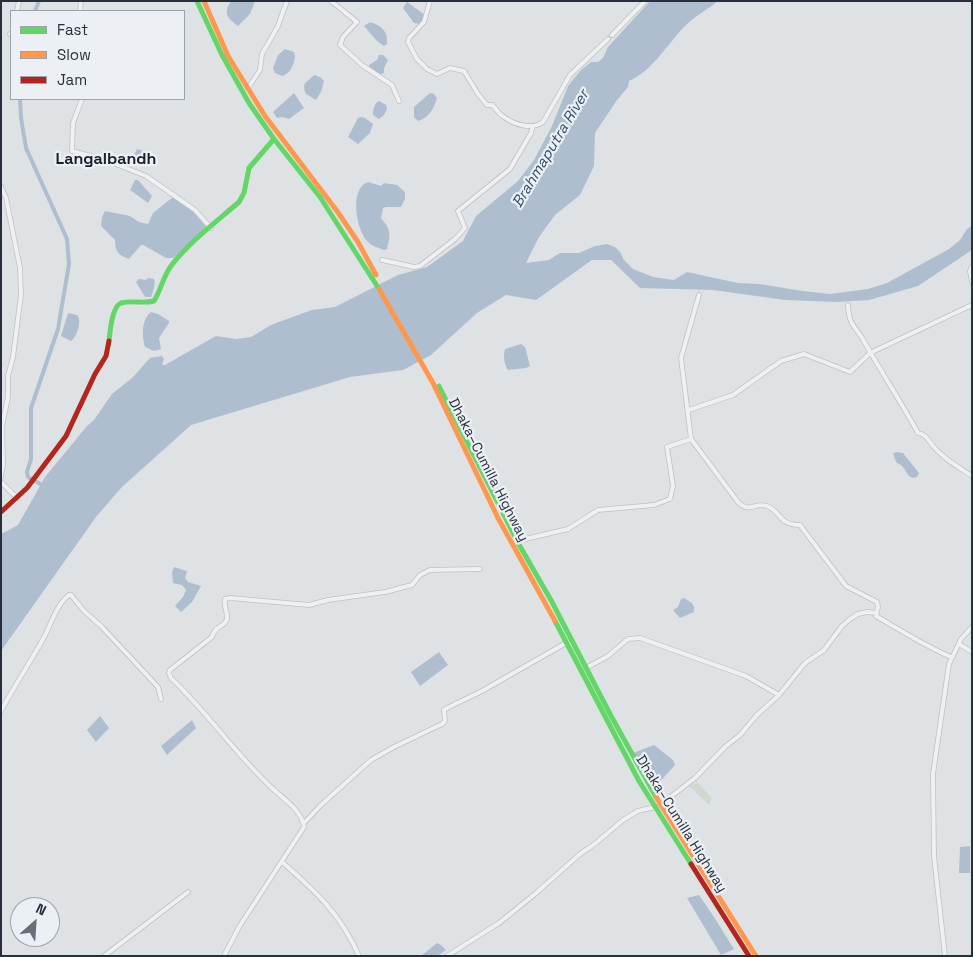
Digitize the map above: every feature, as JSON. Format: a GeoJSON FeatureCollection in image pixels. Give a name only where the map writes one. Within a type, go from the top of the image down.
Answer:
{"type":"FeatureCollection","features":[{"type":"Feature","properties":{"kind":"main road","name":"Dhaka–Cumilla Highway"},"geometry":{"type":"LineString","coordinates":[[197,1],[222,55],[249,103],[274,139],[320,197],[370,269]]}},
{"type":"Feature","properties":{"kind":"main road","name":"Dhaka–Cumilla Highway"},"geometry":{"type":"LineString","coordinates":[[204,1],[228,56],[265,116],[338,212],[435,382],[658,806],[749,956]]}},
{"type":"Feature","properties":{"kind":"main road"},"geometry":{"type":"LineString","coordinates":[[1,512],[27,488],[66,436],[95,374],[106,356],[113,316],[118,305],[122,303],[147,303],[154,301],[170,267],[184,251],[240,202],[244,193],[249,168],[274,139]]}},
{"type":"Feature","properties":{"kind":"main road","name":"Dhaka–Cumilla Highway"},"geometry":{"type":"LineString","coordinates":[[435,382],[498,518],[639,782],[658,806],[756,956]]}},
{"type":"Feature","properties":{"kind":"street"},"geometry":{"type":"LineString","coordinates":[[248,88],[260,70],[262,54],[278,26],[287,1]]}},
{"type":"Feature","properties":{"kind":"street"},"geometry":{"type":"LineString","coordinates":[[331,1],[357,22],[343,37],[340,44],[362,65],[392,85],[399,101]]}},
{"type":"Feature","properties":{"kind":"street"},"geometry":{"type":"LineString","coordinates":[[430,1],[424,22],[409,38],[408,42],[417,59],[427,69],[437,74],[450,68],[464,72],[487,105],[492,105],[503,117],[526,126],[533,126],[544,122],[570,75],[608,39]]}},
{"type":"Feature","properties":{"kind":"street"},"geometry":{"type":"LineString","coordinates":[[612,35],[645,1]]}},
{"type":"Feature","properties":{"kind":"street"},"geometry":{"type":"LineString","coordinates":[[82,100],[73,123],[72,150],[106,160],[146,176],[195,210],[211,228]]}},
{"type":"Feature","properties":{"kind":"street"},"geometry":{"type":"LineString","coordinates":[[382,260],[414,267],[420,266],[455,239],[465,228],[458,211],[510,169],[532,133],[533,126]]}},
{"type":"Feature","properties":{"kind":"street"},"geometry":{"type":"LineString","coordinates":[[1,186],[6,198],[20,268],[21,295],[13,357],[8,376],[8,397],[2,426],[3,465],[1,476]]}},
{"type":"Feature","properties":{"kind":"street"},"geometry":{"type":"LineString","coordinates":[[972,266],[970,271],[972,282]]}},
{"type":"Feature","properties":{"kind":"street"},"geometry":{"type":"LineString","coordinates":[[699,295],[681,358],[689,410],[691,439],[743,508],[748,509],[759,505],[766,506],[787,523],[800,524],[846,586],[876,602],[878,608],[876,614]]}},
{"type":"Feature","properties":{"kind":"street"},"geometry":{"type":"LineString","coordinates":[[848,305],[849,319],[918,432],[924,434],[934,448],[951,464],[972,476]]}},
{"type":"Feature","properties":{"kind":"street"},"geometry":{"type":"LineString","coordinates":[[689,410],[733,394],[781,361],[804,354],[850,372],[870,353],[972,305]]}},
{"type":"Feature","properties":{"kind":"street"},"geometry":{"type":"LineString","coordinates":[[517,541],[568,529],[598,510],[654,505],[670,499],[673,486],[667,447],[691,439]]}},
{"type":"Feature","properties":{"kind":"street"},"geometry":{"type":"LineString","coordinates":[[1,482],[17,498]]}},
{"type":"Feature","properties":{"kind":"street"},"geometry":{"type":"LineString","coordinates":[[304,823],[298,812],[252,770],[196,701],[171,678],[170,670],[212,637],[215,630],[224,624],[227,618],[225,599],[309,604],[385,592],[412,585],[420,575],[430,570],[480,569]]}},
{"type":"Feature","properties":{"kind":"street"},"geometry":{"type":"LineString","coordinates":[[1,711],[12,689],[44,638],[59,607],[69,595],[72,595],[84,611],[158,687],[161,699]]}},
{"type":"Feature","properties":{"kind":"street"},"geometry":{"type":"LineString","coordinates":[[447,956],[499,923],[623,820],[638,811],[658,806],[695,778],[740,736],[805,663],[824,650],[842,626],[858,614],[867,612],[876,614],[878,618],[902,630],[933,650],[951,657]]}},
{"type":"Feature","properties":{"kind":"street"},"geometry":{"type":"LineString","coordinates":[[945,956],[934,856],[932,774],[946,678],[951,657],[972,627]]}},
{"type":"Feature","properties":{"kind":"street"},"geometry":{"type":"LineString","coordinates":[[586,668],[608,656],[628,639],[640,638],[746,676],[778,695]]}},
{"type":"Feature","properties":{"kind":"street"},"geometry":{"type":"LineString","coordinates":[[224,956],[239,926],[282,862],[304,827],[304,823],[321,805],[371,760],[442,724],[445,721],[444,710],[447,708],[482,691],[566,643]]}},
{"type":"Feature","properties":{"kind":"street"},"geometry":{"type":"LineString","coordinates":[[959,644],[972,652]]}},
{"type":"Feature","properties":{"kind":"street"},"geometry":{"type":"LineString","coordinates":[[282,862],[326,903],[349,933],[359,956]]}},
{"type":"Feature","properties":{"kind":"street"},"geometry":{"type":"LineString","coordinates":[[104,956],[188,892]]}},
{"type":"Feature","properties":{"kind":"shaded area"},"geometry":{"type":"Polygon","coordinates":[[[697,782],[712,798],[709,805],[689,786],[697,782]]]}},
{"type":"Feature","properties":{"kind":"water"},"geometry":{"type":"Polygon","coordinates":[[[231,1],[254,1],[250,14],[238,26],[227,15],[227,9],[231,1]]]}},
{"type":"Feature","properties":{"kind":"water","name":"Brahmaputra River"},"geometry":{"type":"Polygon","coordinates":[[[650,1],[718,1],[688,23],[645,71],[629,81],[628,87],[595,133],[594,166],[580,195],[555,215],[539,237],[526,263],[549,260],[560,253],[579,253],[595,246],[607,244],[615,247],[633,269],[653,277],[674,280],[687,272],[738,283],[759,284],[830,294],[868,289],[887,283],[949,249],[972,226],[972,250],[918,286],[869,300],[837,302],[785,300],[713,290],[640,288],[611,260],[592,260],[536,300],[506,295],[477,313],[431,355],[403,370],[350,377],[191,425],[122,487],[96,517],[1,651],[1,534],[18,525],[45,477],[94,420],[112,394],[132,378],[150,358],[162,356],[164,359],[162,365],[165,365],[216,336],[236,339],[251,337],[271,325],[312,310],[335,307],[398,275],[427,267],[463,241],[476,216],[518,181],[534,160],[552,126],[568,86],[581,70],[591,62],[598,62],[603,58],[608,47],[650,1]]]}},
{"type":"Feature","properties":{"kind":"water"},"geometry":{"type":"Polygon","coordinates":[[[407,2],[425,15],[420,24],[414,23],[403,8],[407,2]]]}},
{"type":"Feature","properties":{"kind":"water"},"geometry":{"type":"Polygon","coordinates":[[[370,22],[378,25],[385,32],[387,44],[384,46],[377,41],[364,26],[370,22]]]}},
{"type":"Feature","properties":{"kind":"water"},"geometry":{"type":"Polygon","coordinates":[[[285,49],[294,52],[295,57],[291,69],[282,76],[275,73],[273,68],[278,55],[285,49]]]}},
{"type":"Feature","properties":{"kind":"water"},"geometry":{"type":"Polygon","coordinates":[[[379,55],[383,55],[388,60],[384,73],[377,75],[369,69],[369,65],[377,60],[379,55]]]}},
{"type":"Feature","properties":{"kind":"water"},"geometry":{"type":"Polygon","coordinates":[[[314,75],[324,81],[321,92],[316,100],[306,94],[304,87],[314,75]]]}},
{"type":"Feature","properties":{"kind":"water"},"geometry":{"type":"Polygon","coordinates":[[[294,93],[304,108],[289,119],[277,118],[273,112],[294,93]]]}},
{"type":"Feature","properties":{"kind":"water"},"geometry":{"type":"Polygon","coordinates":[[[430,93],[434,94],[437,98],[434,105],[428,115],[418,121],[414,117],[414,107],[430,93]]]}},
{"type":"Feature","properties":{"kind":"water"},"geometry":{"type":"Polygon","coordinates":[[[379,101],[386,105],[387,109],[379,119],[373,115],[375,105],[379,101]]]}},
{"type":"Feature","properties":{"kind":"water"},"geometry":{"type":"Polygon","coordinates":[[[361,117],[373,124],[370,133],[358,144],[348,137],[358,118],[361,117]]]}},
{"type":"Feature","properties":{"kind":"water"},"geometry":{"type":"Polygon","coordinates":[[[137,149],[151,155],[148,165],[142,166],[136,163],[133,157],[137,149]]]}},
{"type":"Feature","properties":{"kind":"water"},"geometry":{"type":"Polygon","coordinates":[[[135,180],[138,180],[152,196],[148,203],[130,190],[135,180]]]}},
{"type":"Feature","properties":{"kind":"water"},"geometry":{"type":"Polygon","coordinates":[[[368,182],[381,186],[384,183],[397,185],[405,192],[405,199],[401,207],[383,208],[381,218],[387,226],[389,236],[387,249],[384,250],[373,246],[367,241],[357,219],[356,200],[358,192],[368,182]]]}},
{"type":"Feature","properties":{"kind":"water"},"geometry":{"type":"Polygon","coordinates":[[[173,197],[193,211],[207,228],[173,258],[166,258],[143,245],[129,259],[122,256],[117,250],[115,240],[101,226],[105,211],[130,216],[139,222],[148,224],[153,213],[173,197]]]}},
{"type":"Feature","properties":{"kind":"water"},"geometry":{"type":"Polygon","coordinates":[[[148,278],[155,281],[151,297],[145,297],[136,282],[139,279],[146,280],[148,278]]]}},
{"type":"Feature","properties":{"kind":"water"},"geometry":{"type":"Polygon","coordinates":[[[151,312],[169,321],[159,338],[161,349],[154,351],[145,347],[143,338],[145,319],[151,312]]]}},
{"type":"Feature","properties":{"kind":"water"},"geometry":{"type":"Polygon","coordinates":[[[68,313],[77,315],[79,318],[78,331],[71,341],[61,336],[68,313]]]}},
{"type":"Feature","properties":{"kind":"water"},"geometry":{"type":"Polygon","coordinates":[[[521,344],[525,347],[530,366],[508,370],[504,360],[505,349],[521,344]]]}},
{"type":"Feature","properties":{"kind":"water"},"geometry":{"type":"Polygon","coordinates":[[[893,453],[903,453],[919,473],[917,477],[909,476],[902,466],[896,462],[893,453]]]}},
{"type":"Feature","properties":{"kind":"water"},"geometry":{"type":"Polygon","coordinates":[[[174,567],[187,571],[185,578],[188,582],[201,586],[192,602],[181,612],[175,606],[186,590],[182,585],[173,583],[172,572],[174,567]]]}},
{"type":"Feature","properties":{"kind":"water"},"geometry":{"type":"Polygon","coordinates":[[[684,598],[692,603],[694,612],[680,618],[673,610],[678,607],[681,599],[684,598]]]}},
{"type":"Feature","properties":{"kind":"water"},"geometry":{"type":"Polygon","coordinates":[[[439,652],[448,665],[420,686],[411,672],[439,652]]]}},
{"type":"Feature","properties":{"kind":"water"},"geometry":{"type":"Polygon","coordinates":[[[100,716],[109,728],[96,742],[87,730],[100,716]]]}},
{"type":"Feature","properties":{"kind":"water"},"geometry":{"type":"Polygon","coordinates":[[[192,720],[196,728],[167,755],[161,746],[192,720]]]}},
{"type":"Feature","properties":{"kind":"water"},"geometry":{"type":"Polygon","coordinates":[[[654,745],[673,760],[675,765],[655,787],[633,753],[654,745]]]}},
{"type":"Feature","properties":{"kind":"water"},"geometry":{"type":"Polygon","coordinates":[[[970,846],[970,873],[959,873],[960,847],[970,846]]]}},
{"type":"Feature","properties":{"kind":"water"},"geometry":{"type":"Polygon","coordinates":[[[699,895],[734,949],[721,955],[687,898],[699,895]]]}},
{"type":"Feature","properties":{"kind":"water"},"geometry":{"type":"Polygon","coordinates":[[[437,943],[446,950],[437,956],[421,956],[437,943]]]}},
{"type":"Feature","properties":{"kind":"waterway"},"geometry":{"type":"LineString","coordinates":[[35,10],[39,1]]}},
{"type":"Feature","properties":{"kind":"waterway"},"geometry":{"type":"LineString","coordinates":[[20,100],[26,148],[67,239],[69,264],[58,329],[31,408],[31,459],[27,472],[28,477],[44,486]]}},
{"type":"Feature","properties":{"kind":"traffic: fast"},"geometry":{"type":"LineString","coordinates":[[197,1],[222,55],[249,103],[274,139],[320,197],[379,289]]}},
{"type":"Feature","properties":{"kind":"traffic: fast"},"geometry":{"type":"LineString","coordinates":[[109,341],[112,320],[118,305],[125,302],[154,301],[168,270],[178,257],[203,232],[239,202],[244,193],[249,168],[274,139]]}},
{"type":"Feature","properties":{"kind":"traffic: fast"},"geometry":{"type":"LineString","coordinates":[[439,386],[517,541],[552,602],[610,714],[656,797]]}},
{"type":"Feature","properties":{"kind":"traffic: fast"},"geometry":{"type":"LineString","coordinates":[[555,621],[639,781],[691,864]]}},
{"type":"Feature","properties":{"kind":"traffic: slow"},"geometry":{"type":"LineString","coordinates":[[204,1],[228,56],[265,116],[337,211],[358,242],[376,275]]}},
{"type":"Feature","properties":{"kind":"traffic: slow"},"geometry":{"type":"LineString","coordinates":[[379,289],[433,383],[498,518],[555,621]]}},
{"type":"Feature","properties":{"kind":"traffic: slow"},"geometry":{"type":"LineString","coordinates":[[656,797],[756,956]]}},
{"type":"Feature","properties":{"kind":"traffic: jam"},"geometry":{"type":"LineString","coordinates":[[1,512],[27,488],[66,436],[95,374],[106,356],[109,341]]}},
{"type":"Feature","properties":{"kind":"traffic: jam"},"geometry":{"type":"LineString","coordinates":[[691,864],[749,956]]}},
{"type":"Feature","properties":{"kind":"district","name":"Langalbandh"},"geometry":{"type":"Point","coordinates":[106,160]}}]}
